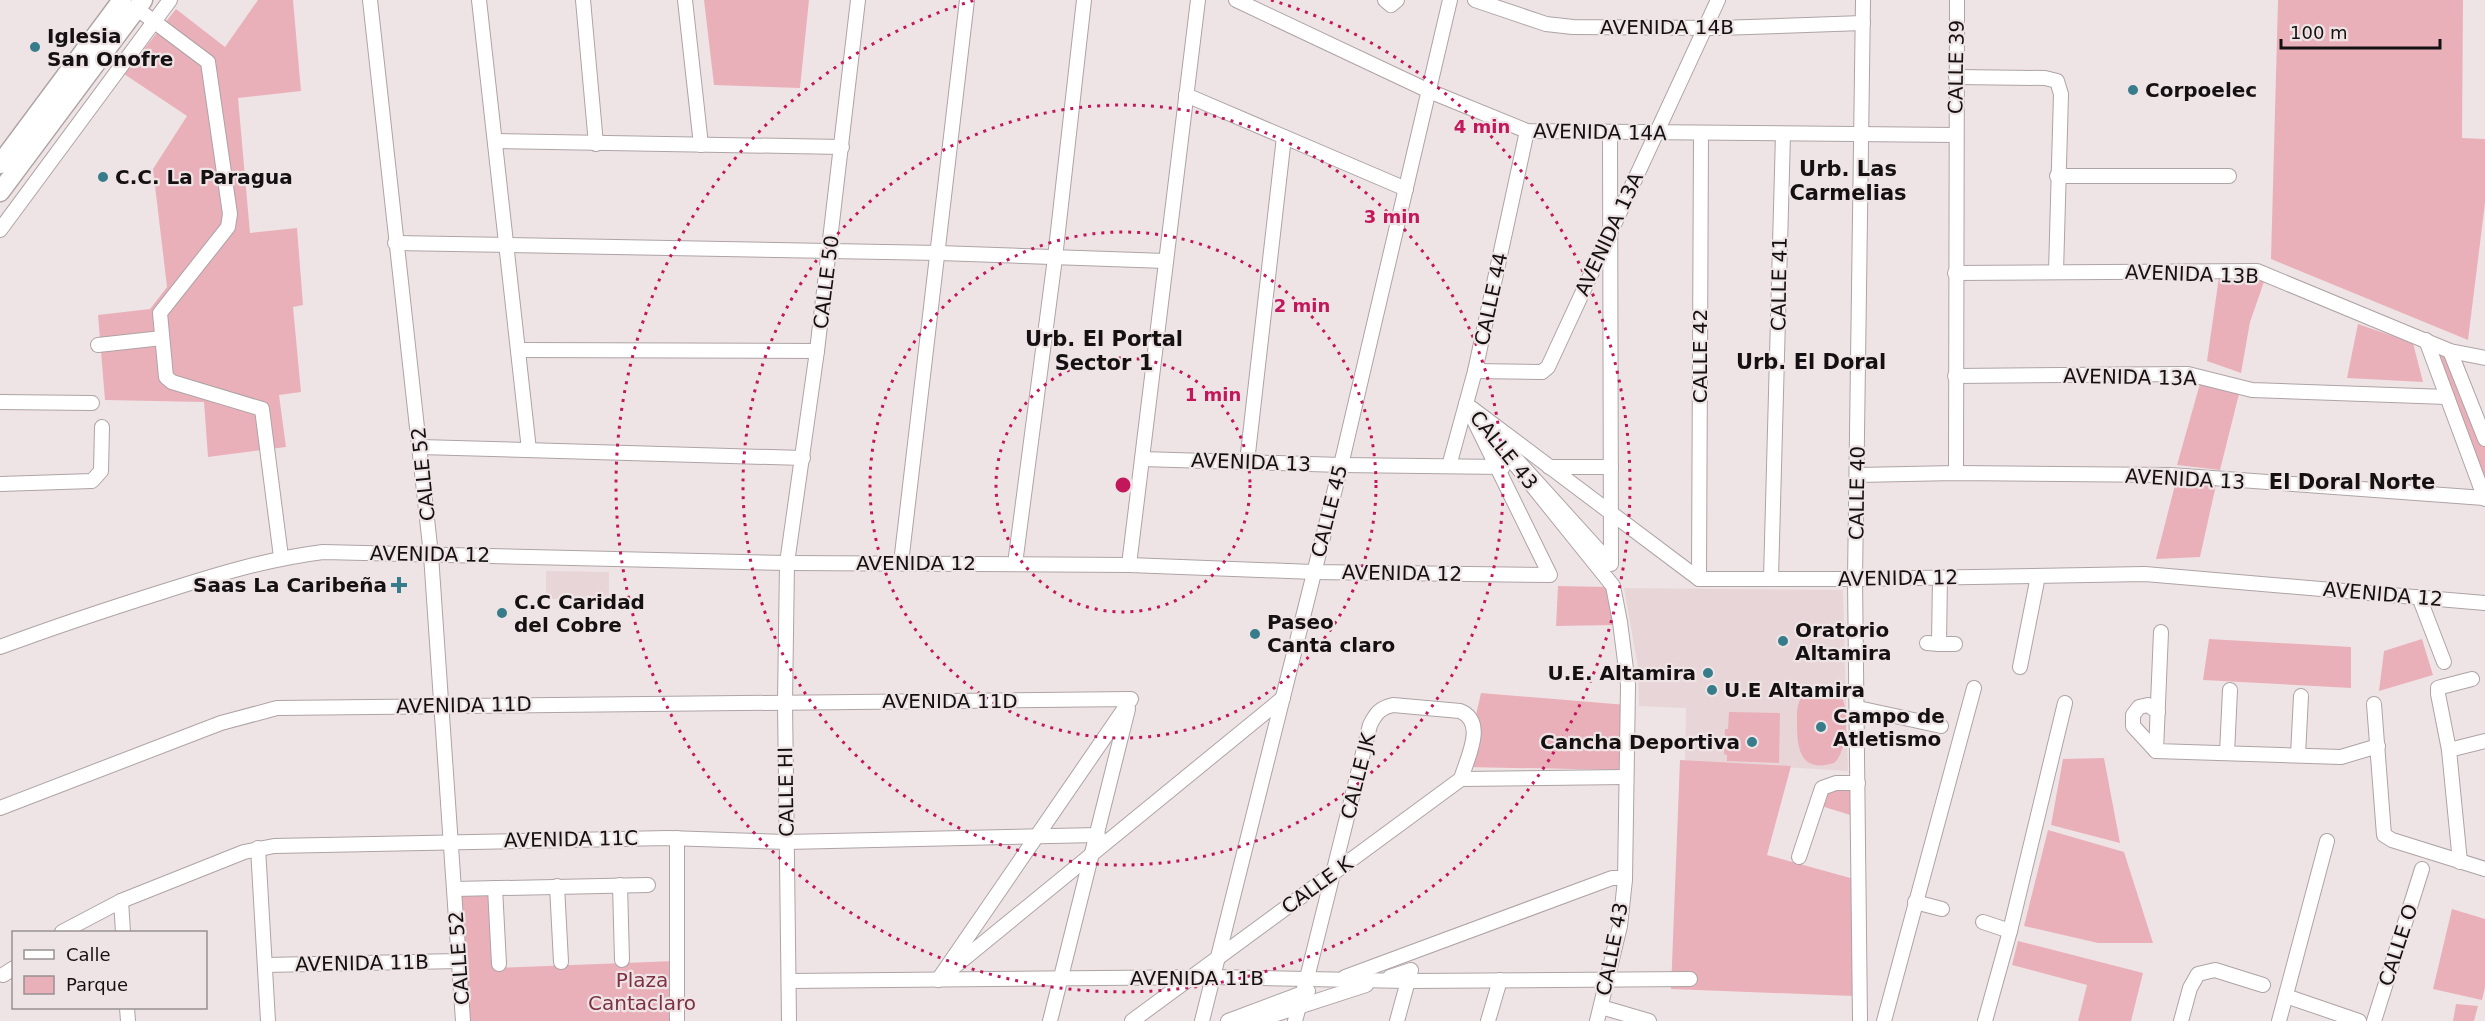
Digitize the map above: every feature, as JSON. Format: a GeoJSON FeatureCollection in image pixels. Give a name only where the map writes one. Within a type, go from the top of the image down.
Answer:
{"type":"FeatureCollection","features":[{"type":"Feature","properties":{"kind":"main road"},"geometry":{"type":"LineString","coordinates":[[1,159],[134,3]]}},
{"type":"Feature","properties":{"kind":"main road"},"geometry":{"type":"LineString","coordinates":[[0,192],[134,3]]}},
{"type":"Feature","properties":{"kind":"street"},"geometry":{"type":"LineString","coordinates":[[2,226],[170,0]]}},
{"type":"Feature","properties":{"kind":"street","name":"CALLE 52"},"geometry":{"type":"LineString","coordinates":[[370,0],[431,555],[463,1021]]}},
{"type":"Feature","properties":{"kind":"street"},"geometry":{"type":"LineString","coordinates":[[479,0],[529,450]]}},
{"type":"Feature","properties":{"kind":"street"},"geometry":{"type":"LineString","coordinates":[[583,0],[596,144]]}},
{"type":"Feature","properties":{"kind":"street"},"geometry":{"type":"LineString","coordinates":[[685,0],[701,144]]}},
{"type":"Feature","properties":{"kind":"street","name":"CALLE 50"},"geometry":{"type":"LineString","coordinates":[[787,563],[803,458],[843,147],[858,0]]}},
{"type":"Feature","properties":{"kind":"street"},"geometry":{"type":"LineString","coordinates":[[901,563],[967,0]]}},
{"type":"Feature","properties":{"kind":"street"},"geometry":{"type":"LineString","coordinates":[[1015,564],[1055,258],[1084,0]]}},
{"type":"Feature","properties":{"kind":"street"},"geometry":{"type":"LineString","coordinates":[[1129,565],[1198,0]]}},
{"type":"Feature","properties":{"kind":"street","name":"AVENIDA 14A"},"geometry":{"type":"LineString","coordinates":[[1236,0],[1429,91],[1527,131],[1955,135]]}},
{"type":"Feature","properties":{"kind":"street"},"geometry":{"type":"LineString","coordinates":[[1385,0],[1391,5],[1397,0]]}},
{"type":"Feature","properties":{"kind":"street","name":"CALLE 45"},"geometry":{"type":"LineString","coordinates":[[1202,1021],[1341,465],[1450,0]]}},
{"type":"Feature","properties":{"kind":"street","name":"AVENIDA 14B"},"geometry":{"type":"LineString","coordinates":[[1475,0],[1558,26],[1719,28],[1863,23]]}},
{"type":"Feature","properties":{"kind":"street"},"geometry":{"type":"LineString","coordinates":[[1719,0],[1719,28]]}},
{"type":"Feature","properties":{"kind":"street","name":"AVENIDA 13A"},"geometry":{"type":"LineString","coordinates":[[1475,371],[1542,372],[1548,367],[1719,0]]}},
{"type":"Feature","properties":{"kind":"street","name":"CALLE 40"},"geometry":{"type":"LineString","coordinates":[[1860,1021],[1856,579],[1863,0]]}},
{"type":"Feature","properties":{"kind":"street","name":"CALLE 39"},"geometry":{"type":"LineString","coordinates":[[1956,473],[1957,0]]}},
{"type":"Feature","properties":{"kind":"street"},"geometry":{"type":"LineString","coordinates":[[134,3],[154,22],[210,65],[231,220],[162,310],[162,338],[169,380],[262,409],[281,557]]}},
{"type":"Feature","properties":{"kind":"street"},"geometry":{"type":"LineString","coordinates":[[1956,77],[2045,78],[2057,81],[2061,94],[2056,272]]}},
{"type":"Feature","properties":{"kind":"street"},"geometry":{"type":"LineString","coordinates":[[1186,95],[1406,189]]}},
{"type":"Feature","properties":{"kind":"street","name":"CALLE 44"},"geometry":{"type":"LineString","coordinates":[[1449,466],[1475,371],[1527,131]]}},
{"type":"Feature","properties":{"kind":"street","name":"CALLE 43"},"geometry":{"type":"LineString","coordinates":[[1466,404],[1611,564],[1610,132]]}},
{"type":"Feature","properties":{"kind":"street","name":"CALLE 42"},"geometry":{"type":"LineString","coordinates":[[1699,579],[1701,133]]}},
{"type":"Feature","properties":{"kind":"street","name":"CALLE 41"},"geometry":{"type":"LineString","coordinates":[[1771,578],[1783,134]]}},
{"type":"Feature","properties":{"kind":"street"},"geometry":{"type":"LineString","coordinates":[[1247,462],[1284,137]]}},
{"type":"Feature","properties":{"kind":"street"},"geometry":{"type":"LineString","coordinates":[[495,141],[843,147]]}},
{"type":"Feature","properties":{"kind":"street"},"geometry":{"type":"LineString","coordinates":[[2058,176],[2229,176]]}},
{"type":"Feature","properties":{"kind":"street"},"geometry":{"type":"LineString","coordinates":[[395,243],[506,243],[939,253],[1166,261]]}},
{"type":"Feature","properties":{"kind":"street","name":"AVENIDA 13B"},"geometry":{"type":"LineString","coordinates":[[1955,273],[2258,271],[2450,351],[2485,358]]}},
{"type":"Feature","properties":{"kind":"street"},"geometry":{"type":"LineString","coordinates":[[98,345],[162,338]]}},
{"type":"Feature","properties":{"kind":"street"},"geometry":{"type":"LineString","coordinates":[[2426,340],[2485,499]]}},
{"type":"Feature","properties":{"kind":"street"},"geometry":{"type":"LineString","coordinates":[[518,350],[817,351]]}},
{"type":"Feature","properties":{"kind":"street"},"geometry":{"type":"LineString","coordinates":[[2450,351],[2485,439]]}},
{"type":"Feature","properties":{"kind":"street","name":"AVENIDA 13A"},"geometry":{"type":"LineString","coordinates":[[1955,376],[2187,374],[2252,390],[2447,397]]}},
{"type":"Feature","properties":{"kind":"street"},"geometry":{"type":"LineString","coordinates":[[0,402],[92,404]]}},
{"type":"Feature","properties":{"kind":"street"},"geometry":{"type":"LineString","coordinates":[[1466,404],[1699,579]]}},
{"type":"Feature","properties":{"kind":"street","name":"CALLE 43"},"geometry":{"type":"LineString","coordinates":[[1466,404],[1613,586],[1628,685],[1625,878],[1620,926],[1596,1021]]}},
{"type":"Feature","properties":{"kind":"street","name":"AVENIDA 12"},"geometry":{"type":"LineString","coordinates":[[0,646],[138,600],[281,557],[323,552],[787,563],[1129,565],[1313,572],[1550,575],[1466,404]]}},
{"type":"Feature","properties":{"kind":"street"},"geometry":{"type":"LineString","coordinates":[[0,484],[92,481],[101,471],[102,427]]}},
{"type":"Feature","properties":{"kind":"street"},"geometry":{"type":"LineString","coordinates":[[420,447],[803,458]]}},
{"type":"Feature","properties":{"kind":"street","name":"AVENIDA 13"},"geometry":{"type":"LineString","coordinates":[[1142,459],[1341,465],[1611,467]]}},
{"type":"Feature","properties":{"kind":"street","name":"AVENIDA 13"},"geometry":{"type":"LineString","coordinates":[[1857,475],[1956,473],[2171,476],[2485,499]]}},
{"type":"Feature","properties":{"kind":"street","name":"CALLE HI"},"geometry":{"type":"LineString","coordinates":[[787,563],[785,702],[789,1021]]}},
{"type":"Feature","properties":{"kind":"street","name":"AVENIDA 12"},"geometry":{"type":"LineString","coordinates":[[1699,579],[2145,574],[2485,603]]}},
{"type":"Feature","properties":{"kind":"street"},"geometry":{"type":"LineString","coordinates":[[2020,667],[2038,576]]}},
{"type":"Feature","properties":{"kind":"street"},"geometry":{"type":"LineString","coordinates":[[1941,577],[1933,643],[1955,644]]}},
{"type":"Feature","properties":{"kind":"street"},"geometry":{"type":"LineString","coordinates":[[2419,597],[2444,662]]}},
{"type":"Feature","properties":{"kind":"street"},"geometry":{"type":"LineString","coordinates":[[2156,751],[2162,632]]}},
{"type":"Feature","properties":{"kind":"street"},"geometry":{"type":"LineString","coordinates":[[2460,862],[2450,750],[2438,694],[2439,688],[2472,679]]}},
{"type":"Feature","properties":{"kind":"street"},"geometry":{"type":"LineString","coordinates":[[1884,1021],[1974,688]]}},
{"type":"Feature","properties":{"kind":"street"},"geometry":{"type":"LineString","coordinates":[[2227,753],[2230,690]]}},
{"type":"Feature","properties":{"kind":"street"},"geometry":{"type":"LineString","coordinates":[[2298,755],[2301,696]]}},
{"type":"Feature","properties":{"kind":"street"},"geometry":{"type":"LineString","coordinates":[[938,980],[1283,698]]}},
{"type":"Feature","properties":{"kind":"street"},"geometry":{"type":"LineString","coordinates":[[938,980],[1131,699]]}},
{"type":"Feature","properties":{"kind":"street"},"geometry":{"type":"LineString","coordinates":[[1050,1021],[1131,699]]}},
{"type":"Feature","properties":{"kind":"street","name":"AVENIDA 11D"},"geometry":{"type":"LineString","coordinates":[[0,808],[220,723],[266,710],[293,707],[1131,699]]}},
{"type":"Feature","properties":{"kind":"street"},"geometry":{"type":"LineString","coordinates":[[1985,1021],[2010,931],[2066,703]]}},
{"type":"Feature","properties":{"kind":"street"},"geometry":{"type":"LineString","coordinates":[[2374,704],[2384,835],[2392,840],[2485,869]]}},
{"type":"Feature","properties":{"kind":"street","name":"CALLE JK"},"geometry":{"type":"LineString","coordinates":[[1295,1021],[1370,725],[1375,714],[1383,707],[1393,705],[1460,711],[1469,714],[1474,722],[1475,731],[1461,779]]}},
{"type":"Feature","properties":{"kind":"street"},"geometry":{"type":"LineString","coordinates":[[2158,712],[2148,705],[2139,707],[2133,715],[2133,726],[2156,751],[2341,757],[2378,746]]}},
{"type":"Feature","properties":{"kind":"street"},"geometry":{"type":"LineString","coordinates":[[1858,708],[1941,726]]}},
{"type":"Feature","properties":{"kind":"street"},"geometry":{"type":"LineString","coordinates":[[2450,750],[2485,741]]}},
{"type":"Feature","properties":{"kind":"street"},"geometry":{"type":"LineString","coordinates":[[1461,779],[1626,777]]}},
{"type":"Feature","properties":{"kind":"street","name":"CALLE K"},"geometry":{"type":"LineString","coordinates":[[1132,1021],[1461,779]]}},
{"type":"Feature","properties":{"kind":"street"},"geometry":{"type":"LineString","coordinates":[[1799,857],[1822,788],[1828,784],[1858,783]]}},
{"type":"Feature","properties":{"kind":"street","name":"AVENIDA 11C"},"geometry":{"type":"LineString","coordinates":[[66,931],[121,900],[258,848],[451,841],[677,838],[787,843],[1098,835]]}},
{"type":"Feature","properties":{"kind":"street"},"geometry":{"type":"LineString","coordinates":[[677,838],[677,1021]]}},
{"type":"Feature","properties":{"kind":"street"},"geometry":{"type":"LineString","coordinates":[[2279,1021],[2327,841]]}},
{"type":"Feature","properties":{"kind":"street"},"geometry":{"type":"LineString","coordinates":[[258,848],[267,1021]]}},
{"type":"Feature","properties":{"kind":"street","name":"CALLE O"},"geometry":{"type":"LineString","coordinates":[[2374,1021],[2422,869]]}},
{"type":"Feature","properties":{"kind":"street"},"geometry":{"type":"LineString","coordinates":[[1228,1021],[1612,878],[1625,878]]}},
{"type":"Feature","properties":{"kind":"street"},"geometry":{"type":"LineString","coordinates":[[620,885],[622,960]]}},
{"type":"Feature","properties":{"kind":"street"},"geometry":{"type":"LineString","coordinates":[[454,889],[648,885]]}},
{"type":"Feature","properties":{"kind":"street"},"geometry":{"type":"LineString","coordinates":[[557,886],[561,962]]}},
{"type":"Feature","properties":{"kind":"street"},"geometry":{"type":"LineString","coordinates":[[495,888],[499,964]]}},
{"type":"Feature","properties":{"kind":"street"},"geometry":{"type":"LineString","coordinates":[[121,900],[123,931]]}},
{"type":"Feature","properties":{"kind":"street"},"geometry":{"type":"LineString","coordinates":[[1915,902],[1942,909]]}},
{"type":"Feature","properties":{"kind":"street"},"geometry":{"type":"LineString","coordinates":[[1983,922],[2010,931]]}},
{"type":"Feature","properties":{"kind":"street","name":"AVENIDA 11B"},"geometry":{"type":"LineString","coordinates":[[265,965],[459,961]]}},
{"type":"Feature","properties":{"kind":"street"},"geometry":{"type":"LineString","coordinates":[[1255,1021],[1411,970],[1397,1021]]}},
{"type":"Feature","properties":{"kind":"street"},"geometry":{"type":"LineString","coordinates":[[2181,1021],[2190,988],[2198,974],[2215,970],[2263,985]]}},
{"type":"Feature","properties":{"kind":"street","name":"AVENIDA 11B"},"geometry":{"type":"LineString","coordinates":[[789,981],[1214,977],[1408,981],[1690,979]]}},
{"type":"Feature","properties":{"kind":"street"},"geometry":{"type":"LineString","coordinates":[[1488,1021],[1500,980]]}},
{"type":"Feature","properties":{"kind":"street"},"geometry":{"type":"LineString","coordinates":[[2286,996],[2359,1021]]}},
{"type":"Feature","properties":{"kind":"street"},"geometry":{"type":"LineString","coordinates":[[1601,1007],[1650,1021]]}},
{"type":"Feature","properties":{"kind":"shaded area"},"geometry":{"type":"Polygon","coordinates":[[[546,571],[609,572],[609,598],[546,599],[546,571]]]}},
{"type":"Feature","properties":{"kind":"shaded area"},"geometry":{"type":"Polygon","coordinates":[[[1624,588],[1843,590],[1848,771],[1685,761],[1686,708],[1639,706],[1638,667],[1624,588]]]}},
{"type":"Feature","properties":{"kind":"green space"},"geometry":{"type":"Polygon","coordinates":[[[258,0],[293,0],[301,91],[238,98],[250,233],[297,228],[303,305],[293,307],[301,392],[279,395],[286,447],[208,457],[204,402],[105,400],[98,315],[150,309],[167,287],[153,169],[187,116],[124,74],[176,9],[225,47],[258,0]]]}},
{"type":"Feature","properties":{"kind":"green space"},"geometry":{"type":"Polygon","coordinates":[[[704,0],[809,0],[800,88],[714,85],[704,0]]]}},
{"type":"Feature","properties":{"kind":"green space"},"geometry":{"type":"Polygon","coordinates":[[[2278,0],[2463,0],[2462,138],[2485,139],[2485,203],[2468,340],[2271,259],[2278,0]]]}},
{"type":"Feature","properties":{"kind":"green space"},"geometry":{"type":"Polygon","coordinates":[[[2257,276],[2265,279],[2250,322],[2241,373],[2207,361],[2219,277],[2257,276]]]}},
{"type":"Feature","properties":{"kind":"green space"},"geometry":{"type":"Polygon","coordinates":[[[2358,324],[2413,343],[2423,382],[2347,378],[2358,324]]]}},
{"type":"Feature","properties":{"kind":"green space"},"geometry":{"type":"Polygon","coordinates":[[[2429,343],[2448,352],[2485,444],[2485,491],[2429,343]]]}},
{"type":"Feature","properties":{"kind":"green space"},"geometry":{"type":"Polygon","coordinates":[[[2201,380],[2240,390],[2220,470],[2177,465],[2201,380]]]}},
{"type":"Feature","properties":{"kind":"green space"},"geometry":{"type":"Polygon","coordinates":[[[2176,481],[2216,485],[2200,557],[2156,559],[2176,481]]]}},
{"type":"Feature","properties":{"kind":"green space"},"geometry":{"type":"Polygon","coordinates":[[[1558,586],[1609,587],[1615,625],[1556,626],[1558,586]]]}},
{"type":"Feature","properties":{"kind":"green space"},"geometry":{"type":"Polygon","coordinates":[[[2209,639],[2351,647],[2351,688],[2203,680],[2209,639]]]}},
{"type":"Feature","properties":{"kind":"green space"},"geometry":{"type":"Polygon","coordinates":[[[2422,639],[2433,675],[2379,691],[2384,651],[2422,639]]]}},
{"type":"Feature","properties":{"kind":"green space","name":"Campo de Atletismo"},"geometry":{"type":"Polygon","coordinates":[[[1826,687],[1835,691],[1842,698],[1846,713],[1846,732],[1842,751],[1834,763],[1815,765],[1808,762],[1800,751],[1797,735],[1798,708],[1801,697],[1807,692],[1815,688],[1826,687]]]}},
{"type":"Feature","properties":{"kind":"green space"},"geometry":{"type":"Polygon","coordinates":[[[1481,693],[1627,705],[1626,770],[1464,767],[1481,693]]]}},
{"type":"Feature","properties":{"kind":"green space","name":"Cancha Deportiva"},"geometry":{"type":"Polygon","coordinates":[[[1729,712],[1780,713],[1779,763],[1727,761],[1727,755],[1724,754],[1725,729],[1728,729],[1729,712]]]}},
{"type":"Feature","properties":{"kind":"green space"},"geometry":{"type":"Polygon","coordinates":[[[2104,758],[2120,843],[2051,825],[2063,759],[2104,758]]]}},
{"type":"Feature","properties":{"kind":"green space"},"geometry":{"type":"Polygon","coordinates":[[[1680,760],[1791,766],[1767,855],[1854,879],[1853,996],[1671,989],[1680,760]]]}},
{"type":"Feature","properties":{"kind":"green space"},"geometry":{"type":"Polygon","coordinates":[[[1857,781],[1857,817],[1821,806],[1828,782],[1857,781]]]}},
{"type":"Feature","properties":{"kind":"green space"},"geometry":{"type":"Polygon","coordinates":[[[2048,830],[2124,852],[2153,943],[2098,943],[2024,926],[2048,830]]]}},
{"type":"Feature","properties":{"kind":"green space","name":"Plaza Cantaclaro"},"geometry":{"type":"Polygon","coordinates":[[[457,891],[493,891],[497,968],[675,961],[675,1021],[465,1021],[457,891]]]}},
{"type":"Feature","properties":{"kind":"green space"},"geometry":{"type":"Polygon","coordinates":[[[2452,909],[2485,919],[2485,987],[2482,1000],[2433,989],[2452,909]]]}},
{"type":"Feature","properties":{"kind":"green space"},"geometry":{"type":"Polygon","coordinates":[[[2018,941],[2143,973],[2131,1021],[2078,1021],[2087,985],[2012,965],[2018,941]]]}},
{"type":"Feature","properties":{"kind":"green space"},"geometry":{"type":"Polygon","coordinates":[[[2456,1004],[2478,1006],[2474,1021],[2453,1021],[2456,1004]]]}},
{"type":"Feature","properties":{"kind":"place","name":"Iglesia San Onofre"},"geometry":{"type":"Point","coordinates":[35,47]}},
{"type":"Feature","properties":{"kind":"place","name":"Corpoelec"},"geometry":{"type":"Point","coordinates":[2133,90]}},
{"type":"Feature","properties":{"kind":"place","name":"C.C. La Paragua"},"geometry":{"type":"Point","coordinates":[103,177]}},
{"type":"Feature","properties":{"kind":"place","name":"Saas La Caribeña"},"geometry":{"type":"Point","coordinates":[399,585]}},
{"type":"Feature","properties":{"kind":"place","name":"C.C Caridad del Cobre"},"geometry":{"type":"Point","coordinates":[502,613]}},
{"type":"Feature","properties":{"kind":"place","name":"Paseo Canta claro"},"geometry":{"type":"Point","coordinates":[1255,634]}},
{"type":"Feature","properties":{"kind":"place","name":"Oratorio Altamira"},"geometry":{"type":"Point","coordinates":[1783,641]}},
{"type":"Feature","properties":{"kind":"place","name":"U.E. Altamira"},"geometry":{"type":"Point","coordinates":[1708,673]}},
{"type":"Feature","properties":{"kind":"place","name":"U.E Altamira"},"geometry":{"type":"Point","coordinates":[1712,690]}},
{"type":"Feature","properties":{"kind":"place","name":"Campo de Atletismo"},"geometry":{"type":"Point","coordinates":[1821,727]}},
{"type":"Feature","properties":{"kind":"place","name":"Cancha Deportiva"},"geometry":{"type":"Point","coordinates":[1752,742]}},
{"type":"Feature","properties":{"kind":"district","name":"Urb. Las Carmelias"},"geometry":{"type":"Point","coordinates":[1848,181]}},
{"type":"Feature","properties":{"kind":"district","name":"Urb. El Portal Sector 1"},"geometry":{"type":"Point","coordinates":[1104,351]}},
{"type":"Feature","properties":{"kind":"district","name":"Urb. El Doral"},"geometry":{"type":"Point","coordinates":[1811,362]}},
{"type":"Feature","properties":{"kind":"district","name":"El Doral Norte"},"geometry":{"type":"Point","coordinates":[2352,482]}}]}
